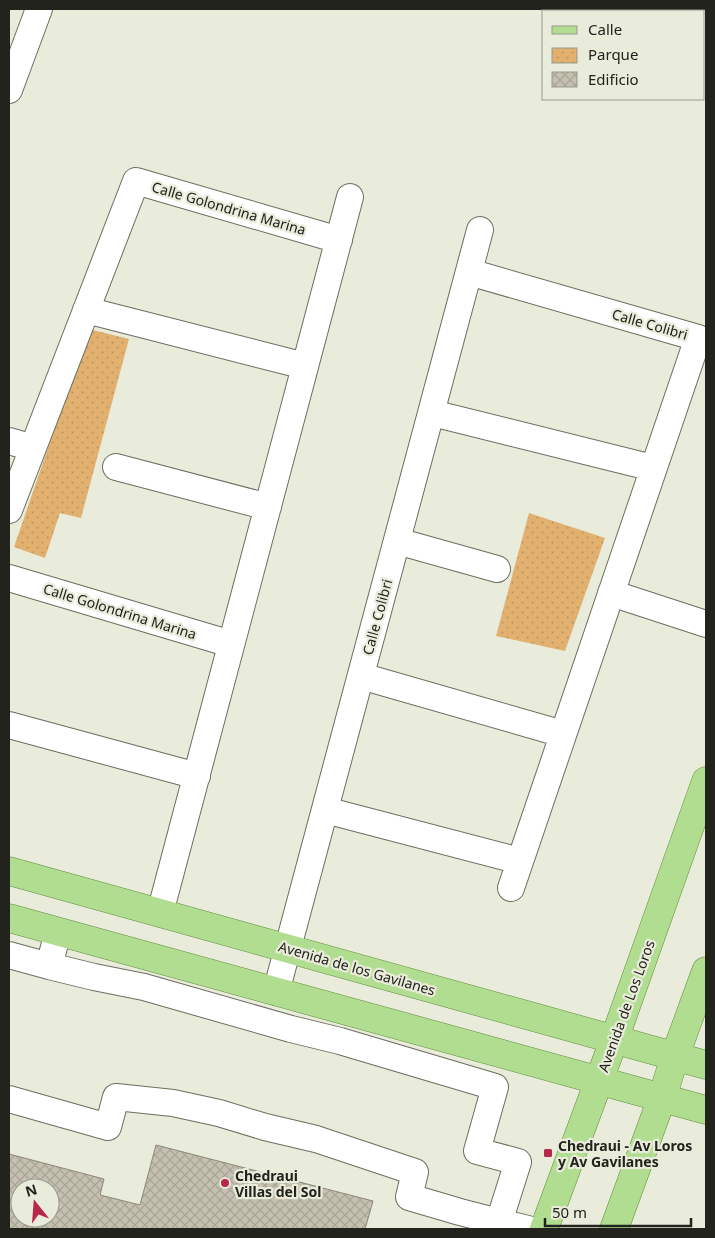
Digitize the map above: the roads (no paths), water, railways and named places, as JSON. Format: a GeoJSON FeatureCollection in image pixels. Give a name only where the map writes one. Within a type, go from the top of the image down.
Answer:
{"type":"FeatureCollection","features":[{"type":"Feature","properties":{"kind":"main road","name":"Avenida de Los Loros"},"geometry":{"type":"LineString","coordinates":[[544,1229],[706,782]]}},
{"type":"Feature","properties":{"kind":"main road","name":"Avenida de los Gavilanes"},"geometry":{"type":"LineString","coordinates":[[9,871],[706,1065]]}},
{"type":"Feature","properties":{"kind":"main road"},"geometry":{"type":"LineString","coordinates":[[9,918],[706,1110]]}},
{"type":"Feature","properties":{"kind":"main road"},"geometry":{"type":"LineString","coordinates":[[614,1229],[706,971]]}},
{"type":"Feature","properties":{"kind":"street"},"geometry":{"type":"LineString","coordinates":[[12,76],[39,9]]}},
{"type":"Feature","properties":{"kind":"street","name":"Calle Golondrina Marina"},"geometry":{"type":"LineString","coordinates":[[9,510],[21,444],[86,310],[136,181],[339,240]]}},
{"type":"Feature","properties":{"kind":"street"},"geometry":{"type":"LineString","coordinates":[[160,913],[350,197]]}},
{"type":"Feature","properties":{"kind":"street","name":"Calle Colibri"},"geometry":{"type":"LineString","coordinates":[[276,992],[480,230]]}},
{"type":"Feature","properties":{"kind":"street","name":"Calle Colibri"},"geometry":{"type":"LineString","coordinates":[[469,272],[698,338],[511,888]]}},
{"type":"Feature","properties":{"kind":"street"},"geometry":{"type":"LineString","coordinates":[[86,310],[306,366]]}},
{"type":"Feature","properties":{"kind":"street"},"geometry":{"type":"LineString","coordinates":[[432,412],[653,468]]}},
{"type":"Feature","properties":{"kind":"street"},"geometry":{"type":"LineString","coordinates":[[116,466],[268,507]]}},
{"type":"Feature","properties":{"kind":"street"},"geometry":{"type":"LineString","coordinates":[[397,541],[497,570]]}},
{"type":"Feature","properties":{"kind":"street","name":"Calle Golondrina Marina"},"geometry":{"type":"LineString","coordinates":[[9,578],[231,644]]}},
{"type":"Feature","properties":{"kind":"street"},"geometry":{"type":"LineString","coordinates":[[611,593],[706,624]]}},
{"type":"Feature","properties":{"kind":"street"},"geometry":{"type":"LineString","coordinates":[[361,676],[563,734]]}},
{"type":"Feature","properties":{"kind":"street"},"geometry":{"type":"LineString","coordinates":[[9,725],[196,776]]}},
{"type":"Feature","properties":{"kind":"street"},"geometry":{"type":"LineString","coordinates":[[325,810],[520,861]]}},
{"type":"Feature","properties":{"kind":"street"},"geometry":{"type":"LineString","coordinates":[[49,966],[58,932]]}},
{"type":"Feature","properties":{"kind":"street"},"geometry":{"type":"LineString","coordinates":[[9,955],[94,977],[144,987],[282,1026],[340,1040],[495,1087],[477,1151],[518,1162],[499,1222]]}},
{"type":"Feature","properties":{"kind":"street"},"geometry":{"type":"LineString","coordinates":[[390,1056],[398,1025]]}},
{"type":"Feature","properties":{"kind":"street"},"geometry":{"type":"LineString","coordinates":[[9,1099],[108,1127],[116,1097],[174,1103],[219,1113],[265,1127],[316,1139],[415,1172],[408,1197],[528,1229]]}},
{"type":"Feature","properties":{"kind":"place","name":"Chedraui - Av Loros y Av Gavilanes"},"geometry":{"type":"Point","coordinates":[548,1153]}},
{"type":"Feature","properties":{"kind":"place","name":"Chedraui Villas del Sol"},"geometry":{"type":"Point","coordinates":[225,1183]}}]}
